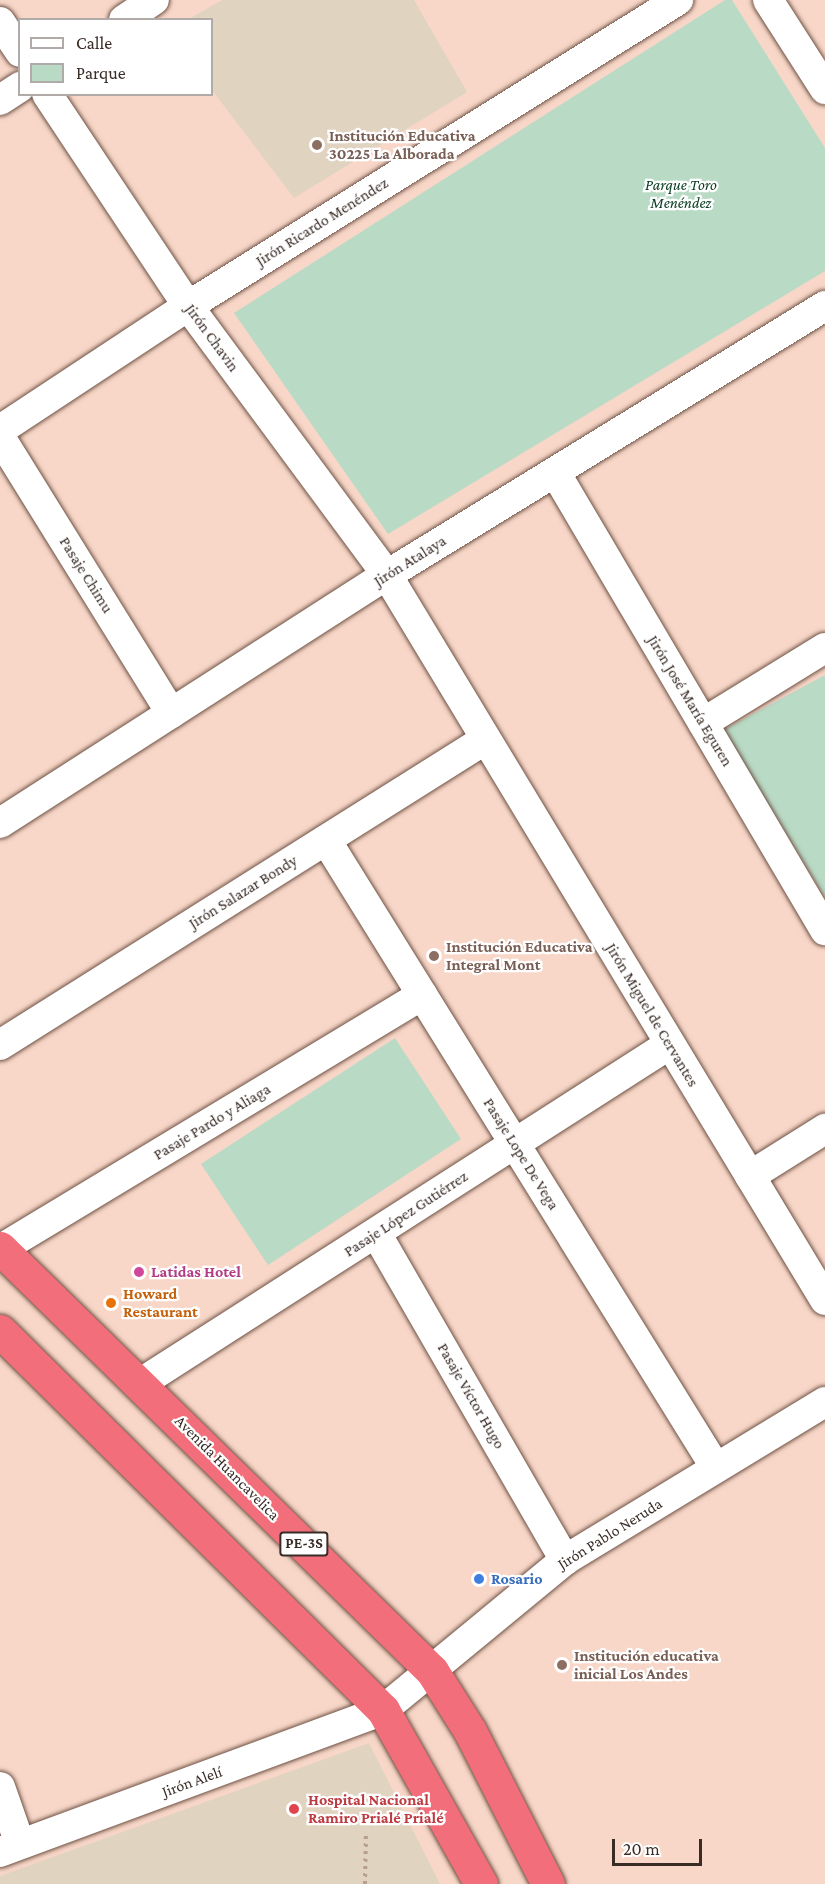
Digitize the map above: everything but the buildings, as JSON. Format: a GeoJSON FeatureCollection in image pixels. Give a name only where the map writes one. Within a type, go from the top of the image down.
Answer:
{"type":"FeatureCollection","features":[{"type":"Feature","properties":{"kind":"highway","name":"Avenida Huancavelica"},"geometry":{"type":"LineString","coordinates":[[1,1248],[432,1671],[470,1731],[549,1884]]}},
{"type":"Feature","properties":{"kind":"highway"},"geometry":{"type":"LineString","coordinates":[[0,1331],[382,1710],[480,1884]]}},
{"type":"Feature","properties":{"kind":"street"},"geometry":{"type":"LineString","coordinates":[[127,18],[154,0]]}},
{"type":"Feature","properties":{"kind":"street","name":"Jirón Ricardo Menéndez"},"geometry":{"type":"LineString","coordinates":[[0,429],[188,306],[678,0]]}},
{"type":"Feature","properties":{"kind":"street"},"geometry":{"type":"LineString","coordinates":[[768,0],[825,89]]}},
{"type":"Feature","properties":{"kind":"street"},"geometry":{"type":"LineString","coordinates":[[0,22],[18,49]]}},
{"type":"Feature","properties":{"kind":"street"},"geometry":{"type":"LineString","coordinates":[[0,100],[18,88]]}},
{"type":"Feature","properties":{"kind":"street","name":"Jirón Chavin"},"geometry":{"type":"LineString","coordinates":[[49,96],[188,306],[387,575]]}},
{"type":"Feature","properties":{"kind":"street","name":"Jirón Atalaya"},"geometry":{"type":"LineString","coordinates":[[0,823],[387,575],[825,306]]}},
{"type":"Feature","properties":{"kind":"street","name":"Pasaje Chimu"},"geometry":{"type":"LineString","coordinates":[[0,437],[171,713]]}},
{"type":"Feature","properties":{"kind":"street","name":"Jirón José María Eguren"},"geometry":{"type":"LineString","coordinates":[[555,472],[825,930]]}},
{"type":"Feature","properties":{"kind":"street","name":"Jirón Miguel de Cervantes"},"geometry":{"type":"LineString","coordinates":[[387,575],[825,1300]]}},
{"type":"Feature","properties":{"kind":"street"},"geometry":{"type":"LineString","coordinates":[[703,723],[825,648]]}},
{"type":"Feature","properties":{"kind":"street","name":"Jirón Salazar Bondy"},"geometry":{"type":"LineString","coordinates":[[0,1045],[486,740]]}},
{"type":"Feature","properties":{"kind":"street","name":"Pasaje Lope De Vega"},"geometry":{"type":"LineString","coordinates":[[326,840],[716,1468]]}},
{"type":"Feature","properties":{"kind":"street","name":"Pasaje Pardo y Aliaga"},"geometry":{"type":"LineString","coordinates":[[1,1248],[422,996]]}},
{"type":"Feature","properties":{"kind":"street","name":"Pasaje López Gutiérrez"},"geometry":{"type":"LineString","coordinates":[[141,1383],[670,1044]]}},
{"type":"Feature","properties":{"kind":"street"},"geometry":{"type":"LineString","coordinates":[[750,1176],[825,1129]]}},
{"type":"Feature","properties":{"kind":"street","name":"Pasaje Víctor Hugo"},"geometry":{"type":"LineString","coordinates":[[376,1233],[565,1560]]}},
{"type":"Feature","properties":{"kind":"street","name":"Jirón Pablo Neruda"},"geometry":{"type":"LineString","coordinates":[[382,1710],[565,1560],[825,1402]]}},
{"type":"Feature","properties":{"kind":"street","name":"Jirón Alelí"},"geometry":{"type":"LineString","coordinates":[[10,1848],[382,1710]]}},
{"type":"Feature","properties":{"kind":"street"},"geometry":{"type":"LineString","coordinates":[[0,1787],[10,1848]]}},
{"type":"Feature","properties":{"kind":"path"},"geometry":{"type":"LineString","coordinates":[[365,1884],[366,1834]]}},
{"type":"Feature","properties":{"kind":"shaded area","name":"Institución Educativa 30225 La Alborada"},"geometry":{"type":"Polygon","coordinates":[[[222,0],[414,0],[467,92],[294,198],[213,91],[213,18],[191,18],[222,0]]]}},
{"type":"Feature","properties":{"kind":"shaded area","name":"Hospital Nacional Ramiro Prialé Prialé"},"geometry":{"type":"Polygon","coordinates":[[[369,1743],[440,1884],[0,1884],[0,1876],[369,1743]]]}},
{"type":"Feature","properties":{"kind":"green space","name":"Parque Toro Menéndez"},"geometry":{"type":"Polygon","coordinates":[[[725,0],[732,0],[825,148],[825,271],[388,534],[234,313],[725,0]]]}},
{"type":"Feature","properties":{"kind":"green space"},"geometry":{"type":"Polygon","coordinates":[[[825,675],[825,897],[723,730],[825,675]]]}},
{"type":"Feature","properties":{"kind":"green space"},"geometry":{"type":"Polygon","coordinates":[[[395,1038],[461,1139],[268,1265],[201,1164],[395,1038]]]}},
{"type":"Feature","properties":{"kind":"place","name":"Institución Educativa 30225 La Alborada"},"geometry":{"type":"Point","coordinates":[317,145]}},
{"type":"Feature","properties":{"kind":"place","name":"Institución Educativa Integral Mont"},"geometry":{"type":"Point","coordinates":[434,956]}},
{"type":"Feature","properties":{"kind":"place","name":"Latidas Hotel"},"geometry":{"type":"Point","coordinates":[139,1272]}},
{"type":"Feature","properties":{"kind":"place","name":"Howard Restaurant"},"geometry":{"type":"Point","coordinates":[111,1303]}},
{"type":"Feature","properties":{"kind":"place","name":"Rosario"},"geometry":{"type":"Point","coordinates":[479,1579]}},
{"type":"Feature","properties":{"kind":"place","name":"Institución educativa inicial Los Andes"},"geometry":{"type":"Point","coordinates":[562,1665]}},
{"type":"Feature","properties":{"kind":"place","name":"Hospital Nacional Ramiro Prialé Prialé"},"geometry":{"type":"Point","coordinates":[294,1809]}}]}
